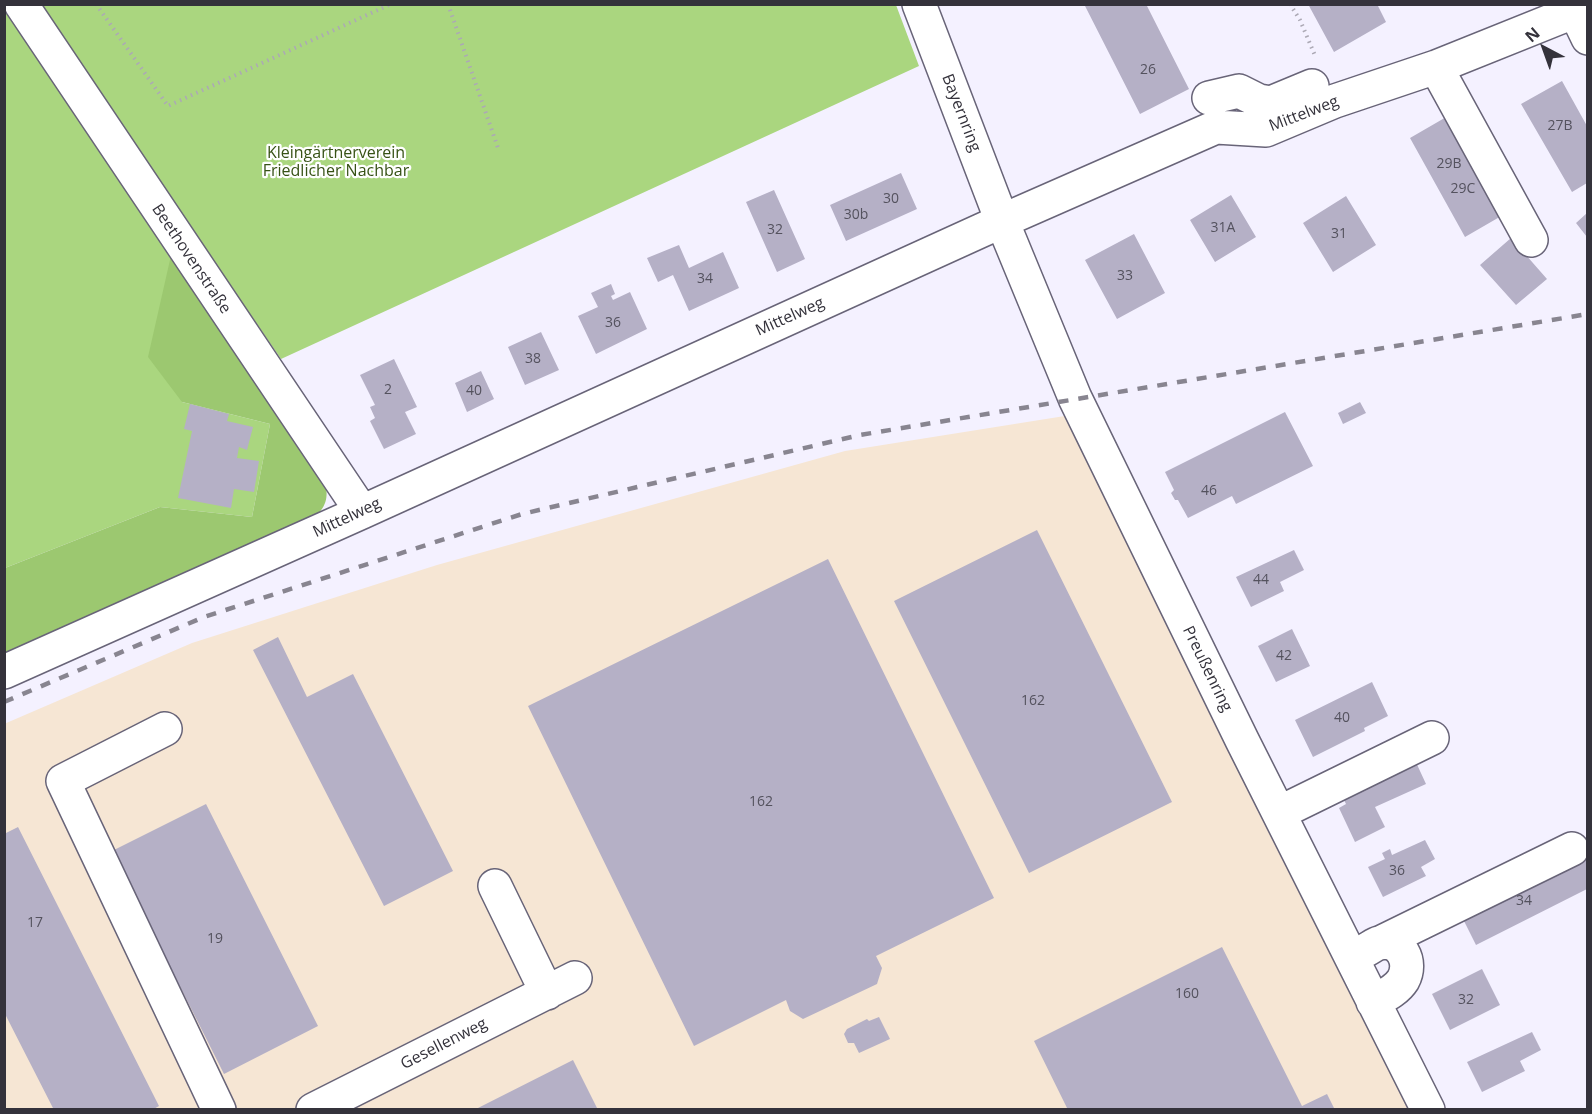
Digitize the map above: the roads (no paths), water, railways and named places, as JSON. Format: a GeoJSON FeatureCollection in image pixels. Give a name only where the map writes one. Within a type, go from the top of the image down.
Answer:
{"type":"FeatureCollection","features":[{"type":"Feature","properties":{"kind":"street","name":"Beethovenstraße"},"geometry":{"type":"LineString","coordinates":[[21,4],[362,512]]}},
{"type":"Feature","properties":{"kind":"street","name":"Bayernring"},"geometry":{"type":"LineString","coordinates":[[919,4],[1002,220]]}},
{"type":"Feature","properties":{"kind":"street","name":"Mittelweg"},"geometry":{"type":"LineString","coordinates":[[4,672],[362,512],[1002,220],[1216,127],[1266,130],[1330,91],[1436,67],[1583,18]]}},
{"type":"Feature","properties":{"kind":"street"},"geometry":{"type":"LineString","coordinates":[[1436,67],[1531,240]]}},
{"type":"Feature","properties":{"kind":"street"},"geometry":{"type":"LineString","coordinates":[[1209,98],[1239,91],[1259,101],[1271,103],[1330,91]]}},
{"type":"Feature","properties":{"kind":"street","name":"Preußenring"},"geometry":{"type":"LineString","coordinates":[[1002,220],[1075,398],[1428,1110]]}},
{"type":"Feature","properties":{"kind":"street"},"geometry":{"type":"LineString","coordinates":[[165,729],[63,781],[219,1110]]}},
{"type":"Feature","properties":{"kind":"street"},"geometry":{"type":"LineString","coordinates":[[1279,813],[1432,738]]}},
{"type":"Feature","properties":{"kind":"street"},"geometry":{"type":"LineString","coordinates":[[1351,958],[1572,849]]}},
{"type":"Feature","properties":{"kind":"street","name":"Gesellenweg"},"geometry":{"type":"LineString","coordinates":[[313,1110],[561,986],[495,886]]}},
{"type":"Feature","properties":{"kind":"street"},"geometry":{"type":"LineString","coordinates":[[1373,1002],[1393,991],[1402,981],[1408,963],[1403,951],[1392,944],[1380,943]]}},
{"type":"Feature","properties":{"kind":"railway"},"geometry":{"type":"LineString","coordinates":[[4,702],[204,617],[522,514],[860,435],[1588,314]]}},
{"type":"Feature","properties":{"kind":"park label","name":"Kleingärtnerverein Friedlicher Nachbar"},"geometry":{"type":"Point","coordinates":[336,162]}}]}
